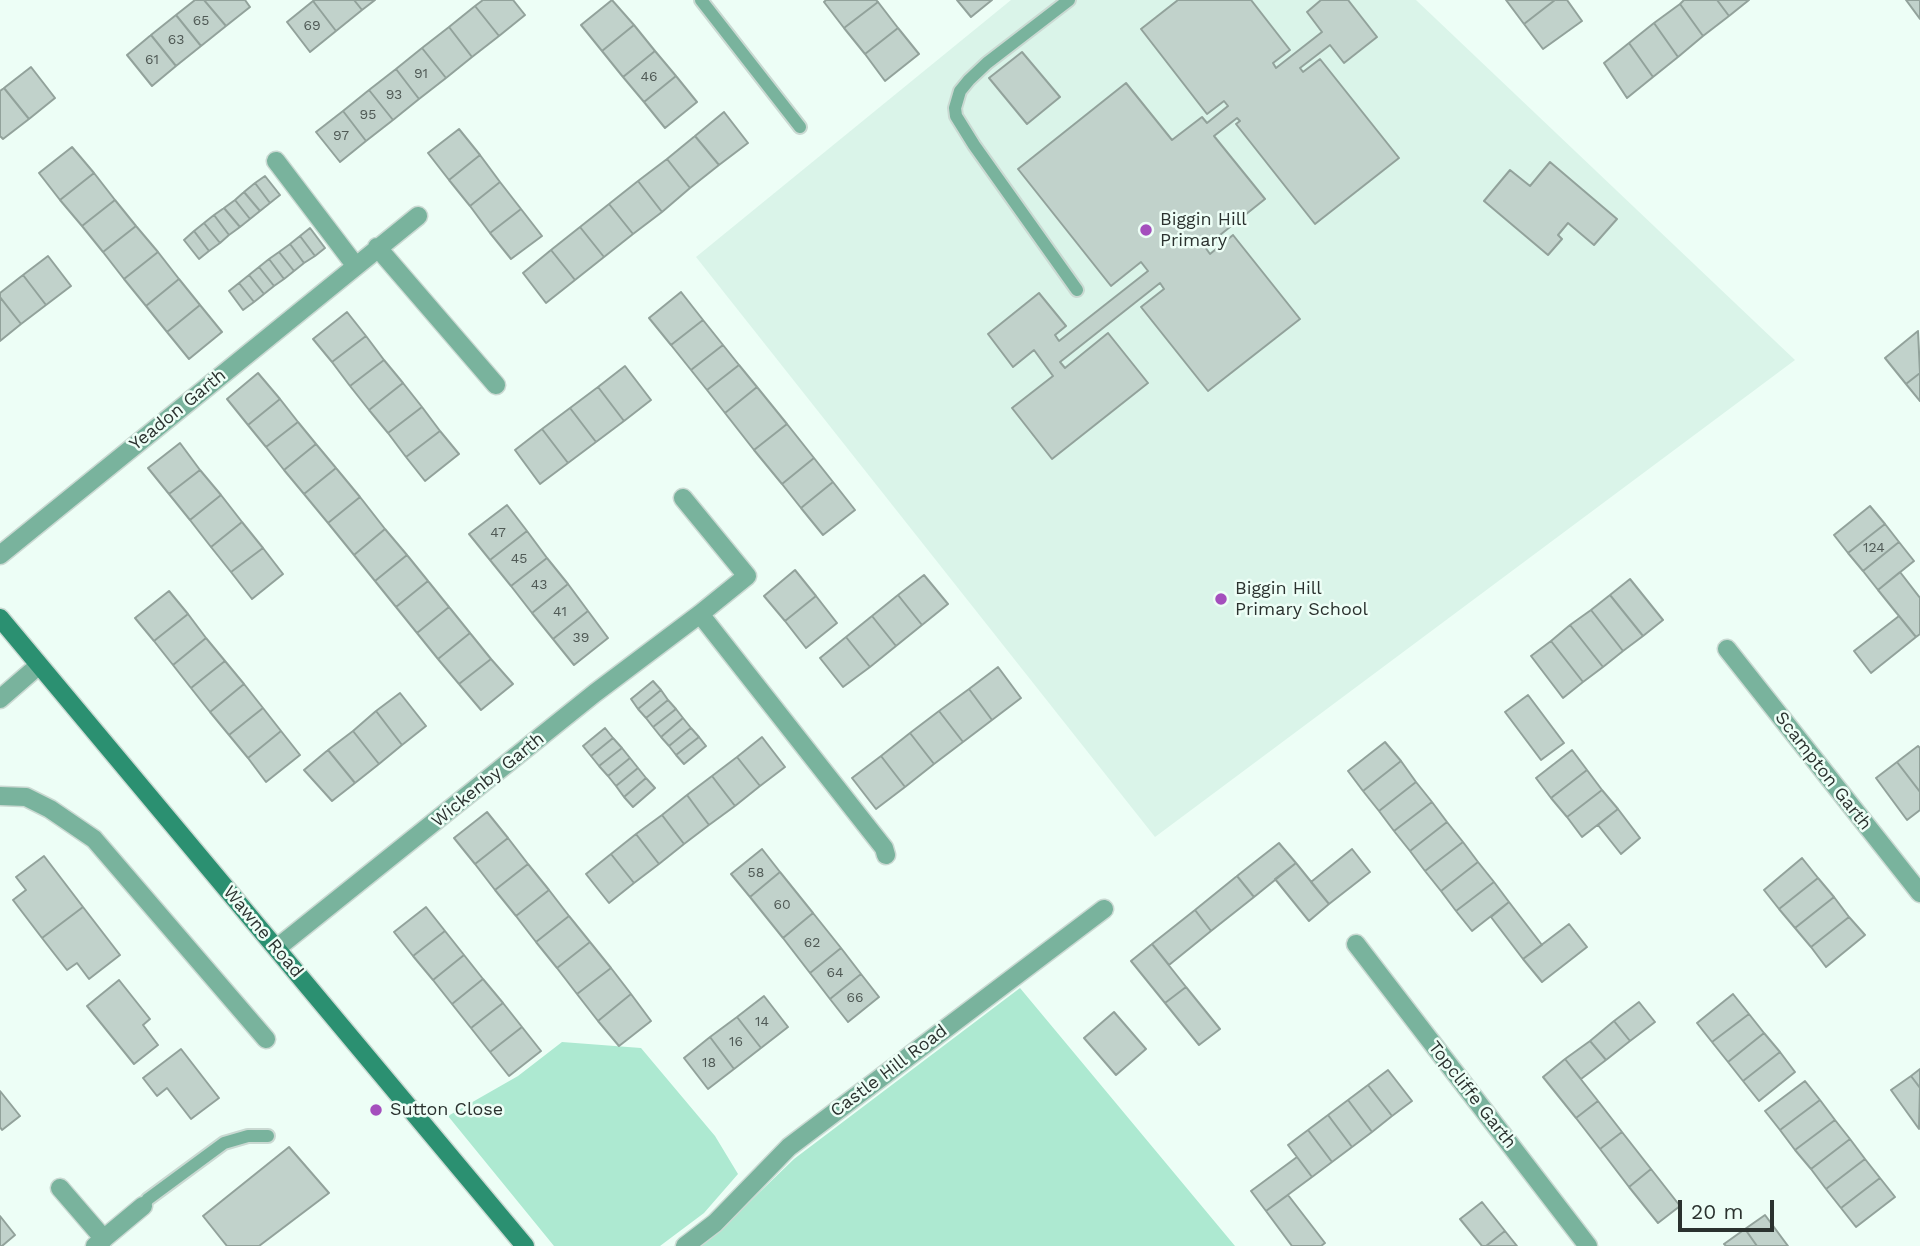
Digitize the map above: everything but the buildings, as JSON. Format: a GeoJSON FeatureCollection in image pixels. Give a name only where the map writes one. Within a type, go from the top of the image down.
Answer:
{"type":"FeatureCollection","features":[{"type":"Feature","properties":{"kind":"street"},"geometry":{"type":"LineString","coordinates":[[276,161],[355,265]]}},
{"type":"Feature","properties":{"kind":"street","name":"Yeadon Garth"},"geometry":{"type":"LineString","coordinates":[[0,555],[418,216]]}},
{"type":"Feature","properties":{"kind":"street"},"geometry":{"type":"LineString","coordinates":[[377,247],[496,386]]}},
{"type":"Feature","properties":{"kind":"street","name":"Wickenby Garth"},"geometry":{"type":"LineString","coordinates":[[277,948],[595,693],[747,576],[683,498]]}},
{"type":"Feature","properties":{"kind":"street"},"geometry":{"type":"LineString","coordinates":[[700,614],[884,848],[886,855]]}},
{"type":"Feature","properties":{"kind":"street","name":"Wawne Road"},"geometry":{"type":"LineString","coordinates":[[0,618],[525,1246]]}},
{"type":"Feature","properties":{"kind":"street","name":"Scampton Garth"},"geometry":{"type":"LineString","coordinates":[[1727,649],[1920,893]]}},
{"type":"Feature","properties":{"kind":"street"},"geometry":{"type":"LineString","coordinates":[[0,699],[38,666]]}},
{"type":"Feature","properties":{"kind":"street"},"geometry":{"type":"LineString","coordinates":[[0,796],[26,797],[50,809],[93,839],[266,1039]]}},
{"type":"Feature","properties":{"kind":"street","name":"Castle Hill Road"},"geometry":{"type":"LineString","coordinates":[[685,1246],[715,1223],[789,1147],[1104,909]]}},
{"type":"Feature","properties":{"kind":"street","name":"Topcliffe Garth"},"geometry":{"type":"LineString","coordinates":[[1356,944],[1588,1246]]}},
{"type":"Feature","properties":{"kind":"street"},"geometry":{"type":"LineString","coordinates":[[60,1188],[99,1242],[143,1206]]}},
{"type":"Feature","properties":{"kind":"lane"},"geometry":{"type":"LineString","coordinates":[[701,0],[800,127]]}},
{"type":"Feature","properties":{"kind":"lane"},"geometry":{"type":"LineString","coordinates":[[1069,0],[969,79],[960,91],[955,108],[956,116],[974,145],[1077,290]]}},
{"type":"Feature","properties":{"kind":"lane"},"geometry":{"type":"LineString","coordinates":[[143,1206],[157,1192],[224,1143],[248,1136],[268,1136]]}},
{"type":"Feature","properties":{"kind":"shaded area","name":"Biggin Hill Primary School"},"geometry":{"type":"Polygon","coordinates":[[[1011,0],[1416,0],[1795,360],[1155,837],[696,257],[1011,0]]]}},
{"type":"Feature","properties":{"kind":"green space"},"geometry":{"type":"Polygon","coordinates":[[[1020,988],[1235,1246],[699,1246],[794,1159],[1020,988]]]}},
{"type":"Feature","properties":{"kind":"green space"},"geometry":{"type":"Polygon","coordinates":[[[562,1042],[641,1048],[715,1136],[738,1174],[704,1213],[660,1246],[554,1246],[448,1116],[518,1076],[562,1042]]]}},
{"type":"Feature","properties":{"kind":"place","name":"Biggin Hill Primary"},"geometry":{"type":"Point","coordinates":[1146,230]}},
{"type":"Feature","properties":{"kind":"place","name":"Biggin Hill Primary School"},"geometry":{"type":"Point","coordinates":[1221,599]}},
{"type":"Feature","properties":{"kind":"place","name":"Sutton Close"},"geometry":{"type":"Point","coordinates":[376,1110]}}]}
